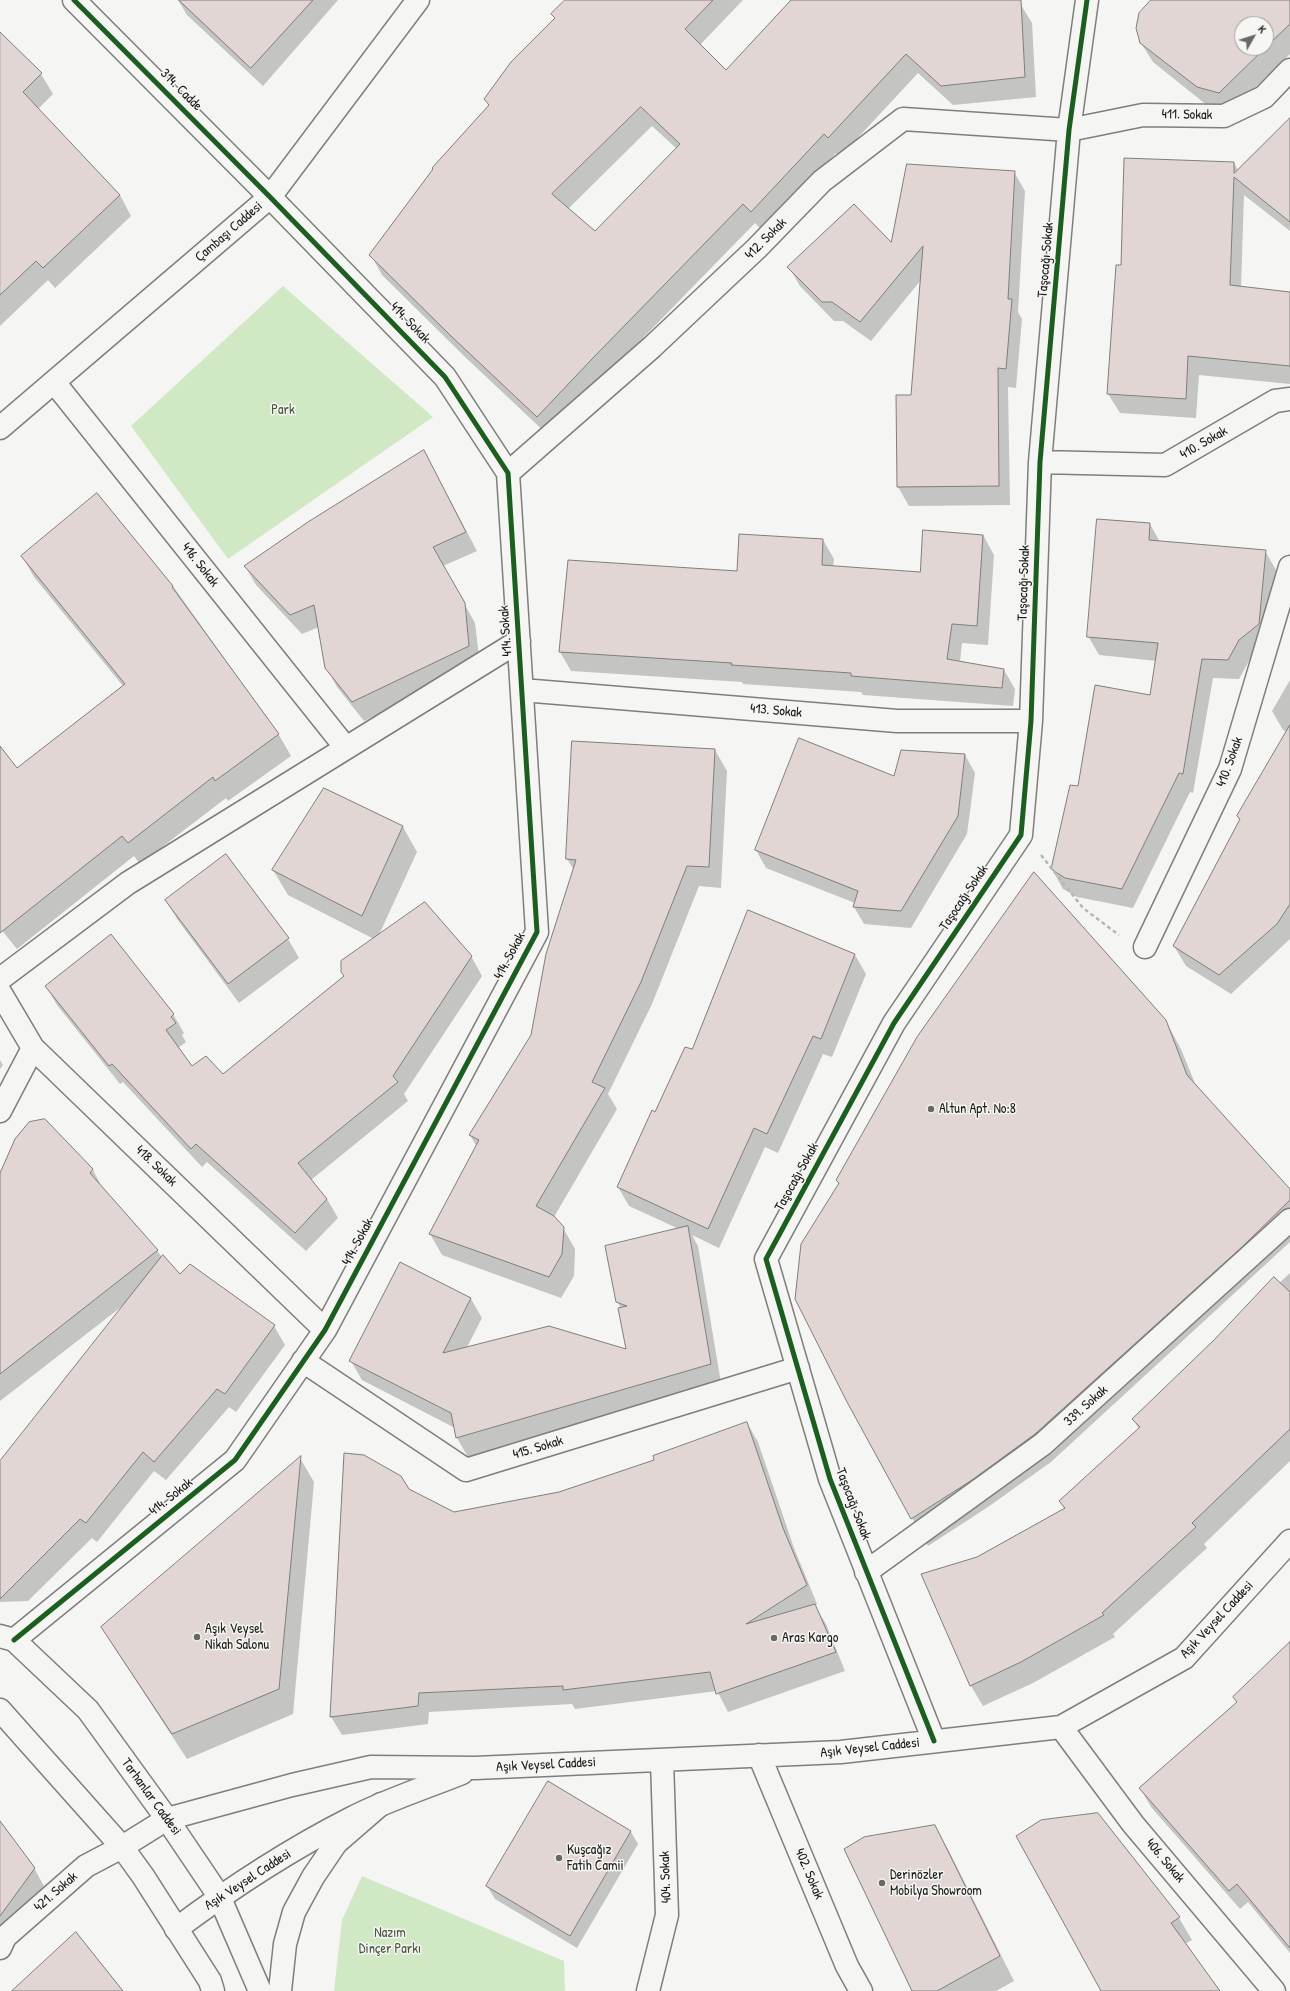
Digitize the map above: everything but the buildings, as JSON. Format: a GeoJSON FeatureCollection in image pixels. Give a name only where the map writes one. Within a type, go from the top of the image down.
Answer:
{"type":"FeatureCollection","features":[{"type":"Feature","properties":{"kind":"street","name":"314. Cadde"},"geometry":{"type":"LineString","coordinates":[[74,0],[270,197]]}},
{"type":"Feature","properties":{"kind":"street","name":"Çambaşı Caddesi"},"geometry":{"type":"LineString","coordinates":[[0,428],[270,197],[418,0]]}},
{"type":"Feature","properties":{"kind":"street","name":"Taşocağı Sokak"},"geometry":{"type":"LineString","coordinates":[[934,1741],[830,1479],[766,1259],[894,1023],[1021,835],[1031,721],[1040,462],[1069,130],[1087,0]]}},
{"type":"Feature","properties":{"kind":"street","name":"411. Sokak"},"geometry":{"type":"LineString","coordinates":[[1069,130],[1143,115],[1224,116],[1264,97],[1290,70]]}},
{"type":"Feature","properties":{"kind":"street","name":"412. Sokak"},"geometry":{"type":"LineString","coordinates":[[508,473],[652,347],[757,248],[822,182],[903,119],[1069,130]]}},
{"type":"Feature","properties":{"kind":"street","name":"414. Sokak"},"geometry":{"type":"LineString","coordinates":[[7,1638],[235,1460],[325,1330],[537,932],[508,473],[445,377],[270,197]]}},
{"type":"Feature","properties":{"kind":"street","name":"416. Sokak"},"geometry":{"type":"LineString","coordinates":[[54,382],[346,748]]}},
{"type":"Feature","properties":{"kind":"street","name":"410. Sokak"},"geometry":{"type":"LineString","coordinates":[[1040,462],[1165,465],[1275,401],[1290,400]]}},
{"type":"Feature","properties":{"kind":"street","name":"410. Sokak"},"geometry":{"type":"LineString","coordinates":[[1145,946],[1230,768],[1290,567]]}},
{"type":"Feature","properties":{"kind":"street"},"geometry":{"type":"LineString","coordinates":[[0,979],[128,883],[519,641]]}},
{"type":"Feature","properties":{"kind":"street","name":"413. Sokak"},"geometry":{"type":"LineString","coordinates":[[522,690],[897,721],[1031,721]]}},
{"type":"Feature","properties":{"kind":"street","name":"418. Sokak"},"geometry":{"type":"LineString","coordinates":[[0,992],[33,1048],[325,1330]]}},
{"type":"Feature","properties":{"kind":"street"},"geometry":{"type":"LineString","coordinates":[[0,1111],[33,1048]]}},
{"type":"Feature","properties":{"kind":"street","name":"339. Sokak"},"geometry":{"type":"LineString","coordinates":[[866,1572],[1043,1444],[1290,1220]]}},
{"type":"Feature","properties":{"kind":"street","name":"415. Sokak"},"geometry":{"type":"LineString","coordinates":[[303,1361],[466,1470],[798,1368]]}},
{"type":"Feature","properties":{"kind":"street","name":"Aşık Veysel Caddesi"},"geometry":{"type":"LineString","coordinates":[[122,1847],[167,1819],[292,1785],[370,1767],[475,1768],[841,1752],[1061,1727],[1184,1658],[1290,1541]]}},
{"type":"Feature","properties":{"kind":"street","name":"Tarhanlar Caddesi"},"geometry":{"type":"LineString","coordinates":[[7,1638],[88,1710],[167,1819],[219,1896],[260,1991]]}},
{"type":"Feature","properties":{"kind":"street"},"geometry":{"type":"LineString","coordinates":[[0,1710],[122,1847],[210,1981],[213,1991]]}},
{"type":"Feature","properties":{"kind":"street","name":"406. Sokak"},"geometry":{"type":"LineString","coordinates":[[1061,1727],[1133,1824],[1274,1991]]}},
{"type":"Feature","properties":{"kind":"street","name":"402. Sokak"},"geometry":{"type":"LineString","coordinates":[[759,1755],[847,1966],[861,1991]]}},
{"type":"Feature","properties":{"kind":"street","name":"404. Sokak"},"geometry":{"type":"LineString","coordinates":[[648,1991],[667,1915],[662,1760]]}},
{"type":"Feature","properties":{"kind":"street","name":"Aşık Veysel Caddesi"},"geometry":{"type":"LineString","coordinates":[[176,1929],[219,1896],[350,1819],[381,1804],[475,1768]]}},
{"type":"Feature","properties":{"kind":"street"},"geometry":{"type":"LineString","coordinates":[[280,1991],[285,1944],[294,1912],[303,1894],[336,1843],[381,1804]]}},
{"type":"Feature","properties":{"kind":"street","name":"421. Sokak"},"geometry":{"type":"LineString","coordinates":[[0,1948],[5,1937],[86,1866],[122,1847]]}},
{"type":"Feature","properties":{"kind":"path"},"geometry":{"type":"LineString","coordinates":[[1021,835],[1041,856],[1082,908],[1114,933],[1145,946]]}},
{"type":"Feature","properties":{"kind":"green space","name":"Park"},"geometry":{"type":"Polygon","coordinates":[[[283,286],[433,417],[228,559],[131,426],[283,286]]]}},
{"type":"Feature","properties":{"kind":"green space","name":"Nazım Dinçer Parkı"},"geometry":{"type":"Polygon","coordinates":[[[362,1876],[564,1961],[565,1991],[334,1991],[342,1920],[362,1876]]]}},
{"type":"Feature","properties":{"kind":"cycle path"},"geometry":{"type":"LineString","coordinates":[[14,1640],[235,1460],[325,1330],[537,932],[508,473],[445,377],[270,197],[74,0]]}},
{"type":"Feature","properties":{"kind":"cycle path"},"geometry":{"type":"LineString","coordinates":[[934,1741],[830,1479],[766,1259],[894,1023],[1021,835],[1031,721],[1040,462],[1069,130],[1087,0]]}},
{"type":"Feature","properties":{"kind":"place","name":"Altun Apt. No:8"},"geometry":{"type":"Point","coordinates":[931,1109]}},
{"type":"Feature","properties":{"kind":"place","name":"Aşık Veysel Nikah Salonu"},"geometry":{"type":"Point","coordinates":[197,1637]}},
{"type":"Feature","properties":{"kind":"place","name":"Aras Kargo"},"geometry":{"type":"Point","coordinates":[774,1638]}},
{"type":"Feature","properties":{"kind":"place","name":"Kuşcağız Fatih Camii"},"geometry":{"type":"Point","coordinates":[559,1858]}},
{"type":"Feature","properties":{"kind":"place","name":"Derinözler Mobilya Showroom"},"geometry":{"type":"Point","coordinates":[882,1883]}}]}
